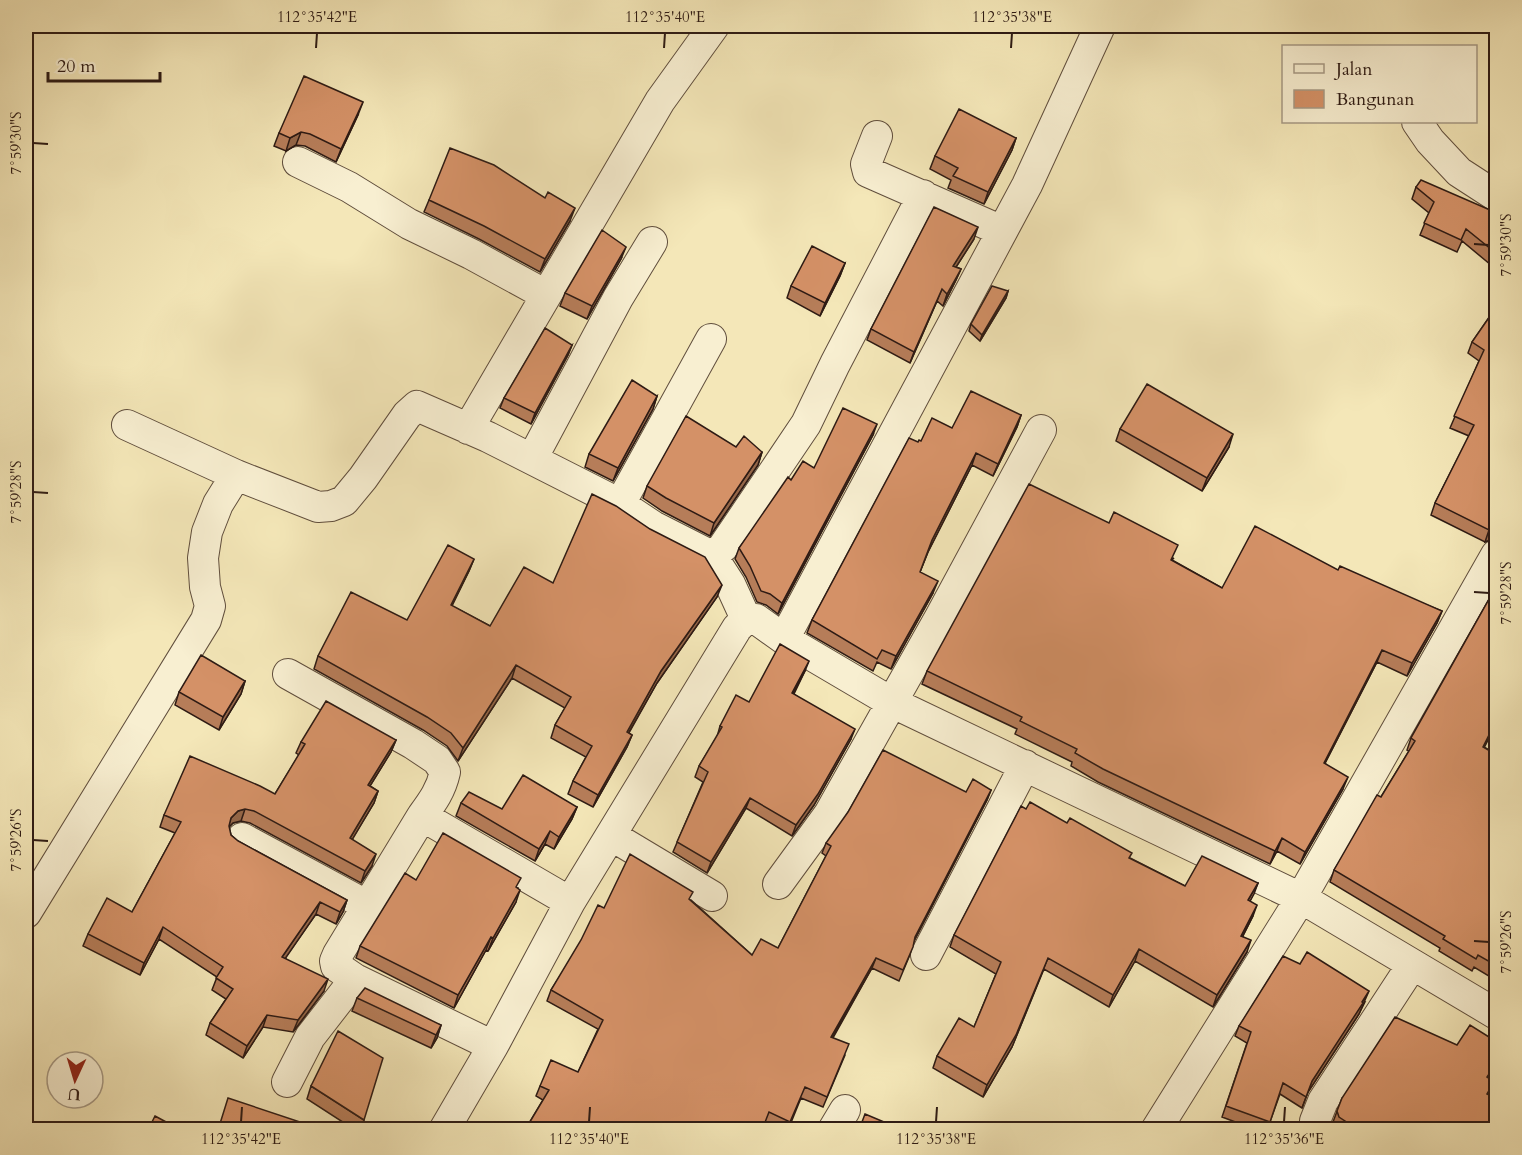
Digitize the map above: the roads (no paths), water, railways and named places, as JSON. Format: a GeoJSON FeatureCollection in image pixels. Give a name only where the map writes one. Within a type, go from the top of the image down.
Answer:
{"type":"FeatureCollection","features":[{"type":"Feature","properties":{"kind":"street"},"geometry":{"type":"LineString","coordinates":[[468,429],[660,101],[714,26]]}},
{"type":"Feature","properties":{"kind":"street"},"geometry":{"type":"LineString","coordinates":[[784,639],[1027,185],[1100,26]]}},
{"type":"Feature","properties":{"kind":"street"},"geometry":{"type":"LineString","coordinates":[[1418,123],[1430,141],[1459,171],[1497,196]]}},
{"type":"Feature","properties":{"kind":"street"},"geometry":{"type":"LineString","coordinates":[[877,136],[866,164],[868,172],[1002,231]]}},
{"type":"Feature","properties":{"kind":"street"},"geometry":{"type":"LineString","coordinates":[[298,162],[349,187],[409,224],[471,254],[546,295]]}},
{"type":"Feature","properties":{"kind":"street"},"geometry":{"type":"LineString","coordinates":[[712,556],[723,547],[806,424],[923,195]]}},
{"type":"Feature","properties":{"kind":"street"},"geometry":{"type":"LineString","coordinates":[[531,459],[618,298],[652,242]]}},
{"type":"Feature","properties":{"kind":"street"},"geometry":{"type":"LineString","coordinates":[[620,504],[711,339]]}},
{"type":"Feature","properties":{"kind":"street"},"geometry":{"type":"LineString","coordinates":[[127,425],[236,475],[318,507],[331,506],[344,501],[407,415],[417,406],[531,459],[620,504],[653,526],[712,556],[730,584],[746,619]]}},
{"type":"Feature","properties":{"kind":"street"},"geometry":{"type":"LineString","coordinates":[[778,884],[829,814],[940,617],[1041,430]]}},
{"type":"Feature","properties":{"kind":"street"},"geometry":{"type":"LineString","coordinates":[[26,913],[206,620],[210,606],[202,558],[207,532],[218,504],[236,475]]}},
{"type":"Feature","properties":{"kind":"street"},"geometry":{"type":"LineString","coordinates":[[1156,1130],[1301,898],[1497,555]]}},
{"type":"Feature","properties":{"kind":"street"},"geometry":{"type":"LineString","coordinates":[[444,1130],[493,1046],[570,902],[737,628],[746,619],[756,619],[784,639],[891,702],[1301,898],[1497,1014]]}},
{"type":"Feature","properties":{"kind":"street"},"geometry":{"type":"LineString","coordinates":[[288,674],[413,744],[437,760],[445,772],[442,785],[366,905],[335,961],[336,966],[355,979],[493,1046]]}},
{"type":"Feature","properties":{"kind":"street"},"geometry":{"type":"LineString","coordinates":[[926,955],[1025,765]]}},
{"type":"Feature","properties":{"kind":"street"},"geometry":{"type":"LineString","coordinates":[[422,816],[570,902]]}},
{"type":"Feature","properties":{"kind":"street"},"geometry":{"type":"LineString","coordinates":[[612,836],[712,896]]}},
{"type":"Feature","properties":{"kind":"street"},"geometry":{"type":"LineString","coordinates":[[242,838],[366,905]]}},
{"type":"Feature","properties":{"kind":"street"},"geometry":{"type":"LineString","coordinates":[[1318,1130],[1315,1121],[1323,1101],[1412,965]]}},
{"type":"Feature","properties":{"kind":"street"},"geometry":{"type":"LineString","coordinates":[[287,1082],[310,1037],[355,979]]}}]}
